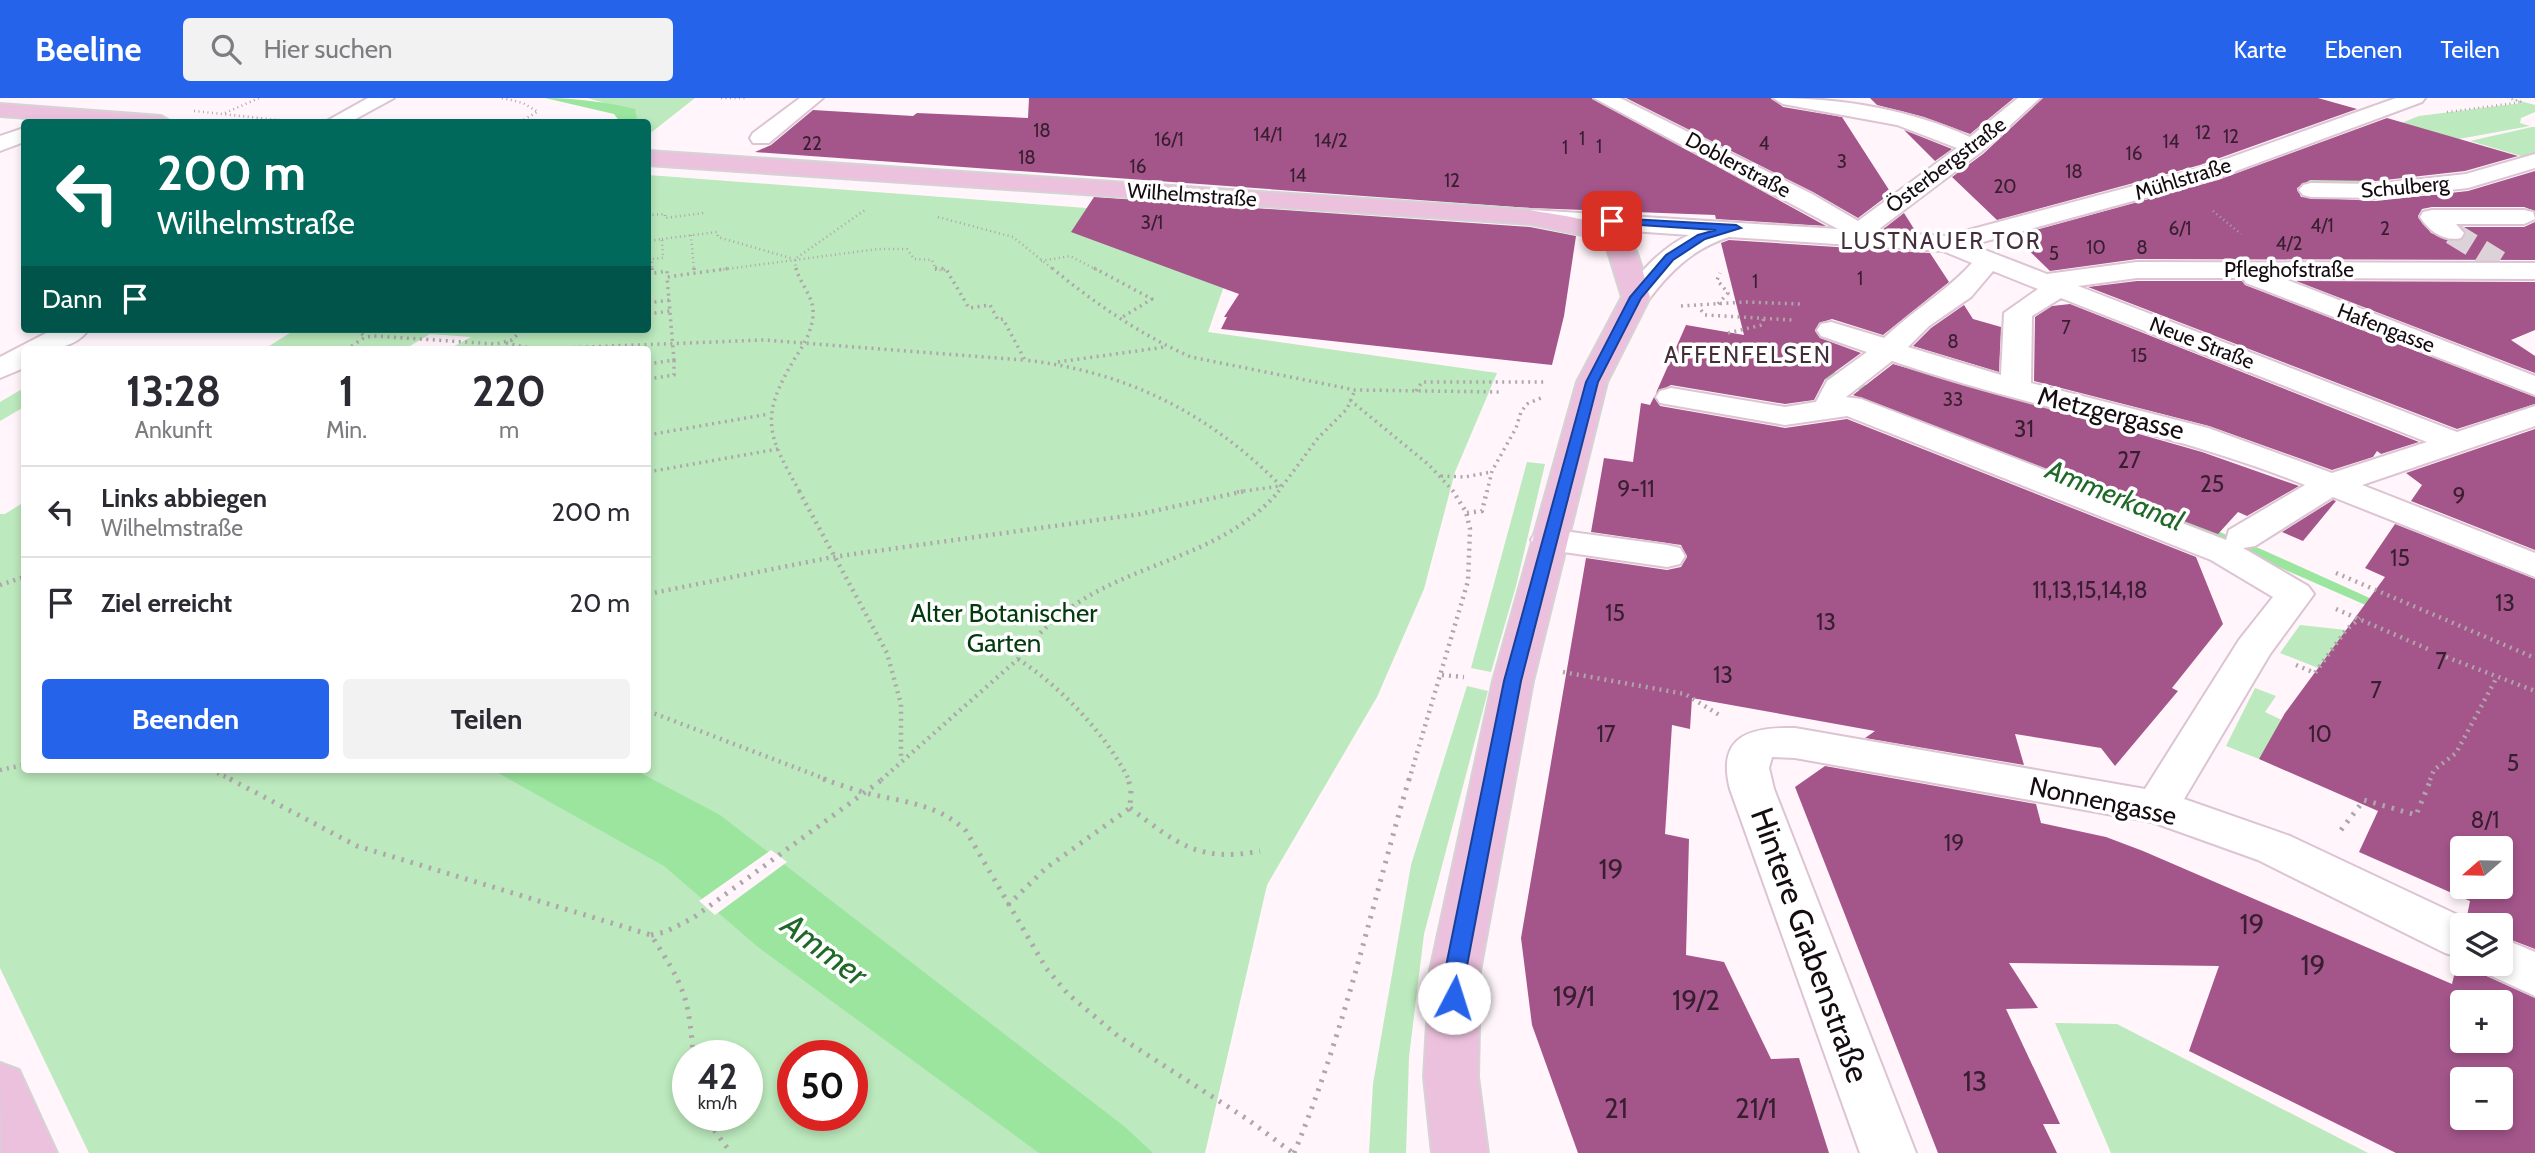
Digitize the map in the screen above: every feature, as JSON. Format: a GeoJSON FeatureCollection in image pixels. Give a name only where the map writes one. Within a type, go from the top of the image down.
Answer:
{"type":"FeatureCollection","features":[{"type":"Feature","properties":{"kind":"main road"},"geometry":{"type":"LineString","coordinates":[[0,110],[66,119]]}},
{"type":"Feature","properties":{"kind":"main road","name":"Wilhelmstraße"},"geometry":{"type":"LineString","coordinates":[[651,158],[1530,217]]}},
{"type":"Feature","properties":{"kind":"main road"},"geometry":{"type":"LineString","coordinates":[[1460,1153],[1451,1077],[1455,971],[1513,681],[1592,382],[1636,297],[1622,249],[1615,240],[1590,229],[1530,217]]}},
{"type":"Feature","properties":{"kind":"main road"},"geometry":{"type":"LineString","coordinates":[[0,1087],[29,1153]]}},
{"type":"Feature","properties":{"kind":"street"},"geometry":{"type":"LineString","coordinates":[[341,119],[384,98]]}},
{"type":"Feature","properties":{"kind":"street"},"geometry":{"type":"LineString","coordinates":[[761,138],[813,98]]}},
{"type":"Feature","properties":{"kind":"street","name":"Doblerstraße"},"geometry":{"type":"LineString","coordinates":[[1604,98],[1864,235]]}},
{"type":"Feature","properties":{"kind":"street"},"geometry":{"type":"LineString","coordinates":[[1783,98],[1872,113],[1980,141]]}},
{"type":"Feature","properties":{"kind":"street"},"geometry":{"type":"LineString","coordinates":[[1842,98],[1980,141]]}},
{"type":"Feature","properties":{"kind":"street","name":"Österbergstraße"},"geometry":{"type":"LineString","coordinates":[[1864,235],[1922,181],[1980,141],[2030,98]]}},
{"type":"Feature","properties":{"kind":"street","name":"Mühlstraße"},"geometry":{"type":"LineString","coordinates":[[1947,244],[2208,173],[2414,98]]}},
{"type":"Feature","properties":{"kind":"street"},"geometry":{"type":"LineString","coordinates":[[0,144],[21,135]]}},
{"type":"Feature","properties":{"kind":"street","name":"Schulberg"},"geometry":{"type":"LineString","coordinates":[[2311,190],[2383,191],[2468,181],[2498,171],[2529,169]]}},
{"type":"Feature","properties":{"kind":"street","name":"Schulberg"},"geometry":{"type":"LineString","coordinates":[[2452,233],[2432,216],[2524,216]]}},
{"type":"Feature","properties":{"kind":"street","name":"Wilhelmstraße"},"geometry":{"type":"LineString","coordinates":[[1530,217],[1864,235],[1947,244]]}},
{"type":"Feature","properties":{"kind":"street"},"geometry":{"type":"LineString","coordinates":[[1636,297],[1678,249],[1701,237],[1736,228]]}},
{"type":"Feature","properties":{"kind":"street","name":"Neue Straße"},"geometry":{"type":"LineString","coordinates":[[1947,244],[2457,443]]}},
{"type":"Feature","properties":{"kind":"street"},"geometry":{"type":"LineString","coordinates":[[1671,397],[1785,416],[1843,389],[1919,320],[1962,291],[1988,261]]}},
{"type":"Feature","properties":{"kind":"street","name":"Pfleghofstraße"},"geometry":{"type":"LineString","coordinates":[[2051,285],[2137,270],[2516,268]]}},
{"type":"Feature","properties":{"kind":"street","name":"Hafengasse"},"geometry":{"type":"LineString","coordinates":[[2236,270],[2535,386]]}},
{"type":"Feature","properties":{"kind":"street"},"geometry":{"type":"LineString","coordinates":[[2016,389],[2018,313],[2051,285]]}},
{"type":"Feature","properties":{"kind":"street","name":"Metzgergasse"},"geometry":{"type":"LineString","coordinates":[[1831,330],[2016,389],[2197,435],[2266,457],[2535,566]]}},
{"type":"Feature","properties":{"kind":"street"},"geometry":{"type":"LineString","coordinates":[[43,346],[68,333]]}},
{"type":"Feature","properties":{"kind":"street"},"geometry":{"type":"LineString","coordinates":[[0,369],[21,358]]}},
{"type":"Feature","properties":{"kind":"street"},"geometry":{"type":"LineString","coordinates":[[1843,389],[1850,407],[2224,552],[2295,594],[2253,649],[2157,807]]}},
{"type":"Feature","properties":{"kind":"street"},"geometry":{"type":"LineString","coordinates":[[2242,538],[2331,484],[2535,415]]}},
{"type":"Feature","properties":{"kind":"street"},"geometry":{"type":"LineString","coordinates":[[1549,540],[1667,556]]}},
{"type":"Feature","properties":{"kind":"street","name":"Nonnengasse"},"geometry":{"type":"LineString","coordinates":[[1763,742],[1794,743],[2157,807],[2274,848],[2450,933]]}},
{"type":"Feature","properties":{"kind":"street","name":"Hintere Grabenstraße"},"geometry":{"type":"LineString","coordinates":[[1763,742],[1748,757],[1746,768],[1752,789],[1888,1153]]}},
{"type":"Feature","properties":{"kind":"street"},"geometry":{"type":"LineString","coordinates":[[2513,964],[2535,975]]}},
{"type":"Feature","properties":{"kind":"path"},"geometry":{"type":"LineString","coordinates":[[224,113],[259,98]]}},
{"type":"Feature","properties":{"kind":"path"},"geometry":{"type":"LineString","coordinates":[[502,98],[523,103],[538,112],[525,119]]}},
{"type":"Feature","properties":{"kind":"path"},"geometry":{"type":"LineString","coordinates":[[721,98],[749,98]]}},
{"type":"Feature","properties":{"kind":"path"},"geometry":{"type":"LineString","coordinates":[[2492,106],[2522,103],[2508,98]]}},
{"type":"Feature","properties":{"kind":"path"},"geometry":{"type":"LineString","coordinates":[[855,209],[875,210]]}},
{"type":"Feature","properties":{"kind":"path"},"geometry":{"type":"LineString","coordinates":[[795,259],[865,210]]}},
{"type":"Feature","properties":{"kind":"path"},"geometry":{"type":"LineString","coordinates":[[651,215],[665,214],[665,218],[704,213]]}},
{"type":"Feature","properties":{"kind":"path"},"geometry":{"type":"LineString","coordinates":[[2219,215],[2245,237]]}},
{"type":"Feature","properties":{"kind":"path"},"geometry":{"type":"LineString","coordinates":[[935,216],[1013,237],[1041,261],[1121,318],[1166,346],[1206,361],[1272,371],[1355,390],[1501,392]]}},
{"type":"Feature","properties":{"kind":"path"},"geometry":{"type":"LineString","coordinates":[[651,241],[717,232],[718,237],[795,259]]}},
{"type":"Feature","properties":{"kind":"path"},"geometry":{"type":"LineString","coordinates":[[691,235],[694,274]]}},
{"type":"Feature","properties":{"kind":"path"},"geometry":{"type":"LineString","coordinates":[[651,266],[652,259],[663,258],[662,239]]}},
{"type":"Feature","properties":{"kind":"path"},"geometry":{"type":"LineString","coordinates":[[667,277],[795,259],[902,248],[917,262],[932,260],[936,270],[946,269],[955,289],[960,289],[969,308],[990,305],[998,320],[1003,319],[1025,360]]}},
{"type":"Feature","properties":{"kind":"path"},"geometry":{"type":"LineString","coordinates":[[1041,261],[1070,256],[1152,299],[1140,304],[1130,316],[1121,318]]}},
{"type":"Feature","properties":{"kind":"path"},"geometry":{"type":"LineString","coordinates":[[795,259],[797,275],[812,298],[813,321],[806,342],[773,396],[769,414],[778,449],[833,557],[871,614],[894,666],[904,722],[901,760]]}},
{"type":"Feature","properties":{"kind":"path"},"geometry":{"type":"LineString","coordinates":[[1717,304],[1728,293],[1717,280],[1721,270]]}},
{"type":"Feature","properties":{"kind":"path"},"geometry":{"type":"LineString","coordinates":[[651,273],[667,271],[674,360],[674,375],[651,379]]}},
{"type":"Feature","properties":{"kind":"path"},"geometry":{"type":"LineString","coordinates":[[651,303],[670,300]]}},
{"type":"Feature","properties":{"kind":"path"},"geometry":{"type":"LineString","coordinates":[[1728,333],[1762,325],[1764,318],[1700,313],[1700,310],[1717,304],[1747,302],[1777,307],[1804,303]]}},
{"type":"Feature","properties":{"kind":"path"},"geometry":{"type":"LineString","coordinates":[[651,314],[670,311]]}},
{"type":"Feature","properties":{"kind":"path"},"geometry":{"type":"LineString","coordinates":[[360,333],[365,337]]}},
{"type":"Feature","properties":{"kind":"path"},"geometry":{"type":"LineString","coordinates":[[506,343],[518,333]]}},
{"type":"Feature","properties":{"kind":"path"},"geometry":{"type":"LineString","coordinates":[[352,346],[365,337],[479,344],[506,343],[511,346]]}},
{"type":"Feature","properties":{"kind":"path"},"geometry":{"type":"LineString","coordinates":[[628,346],[806,342],[1058,362],[1151,392],[1203,417],[1235,440],[1281,486]]}},
{"type":"Feature","properties":{"kind":"path"},"geometry":{"type":"LineString","coordinates":[[1716,359],[1721,343]]}},
{"type":"Feature","properties":{"kind":"path"},"geometry":{"type":"LineString","coordinates":[[1058,362],[1166,346]]}},
{"type":"Feature","properties":{"kind":"path"},"geometry":{"type":"LineString","coordinates":[[651,364],[674,360]]}},
{"type":"Feature","properties":{"kind":"path"},"geometry":{"type":"LineString","coordinates":[[1416,392],[1422,382],[1503,381]]}},
{"type":"Feature","properties":{"kind":"path"},"geometry":{"type":"LineString","coordinates":[[1467,513],[1482,511],[1492,471],[1527,404],[1592,382]]}},
{"type":"Feature","properties":{"kind":"path"},"geometry":{"type":"LineString","coordinates":[[218,773],[253,788],[331,836],[357,846],[651,935],[665,932],[693,918],[866,793],[1018,659],[1036,636],[1068,608],[1102,590],[1217,541],[1267,505],[1301,465],[1318,438],[1347,409],[1355,390]]}},
{"type":"Feature","properties":{"kind":"path"},"geometry":{"type":"LineString","coordinates":[[651,711],[785,766],[866,793],[935,809],[953,818],[966,831],[1046,968],[1068,994],[1118,1035],[1247,1119],[1293,1153],[1314,1106],[1354,986],[1382,870],[1468,581],[1472,538],[1467,513],[1438,475],[1350,400]]}},
{"type":"Feature","properties":{"kind":"path"},"geometry":{"type":"LineString","coordinates":[[651,434],[769,414]]}},
{"type":"Feature","properties":{"kind":"path"},"geometry":{"type":"LineString","coordinates":[[651,471],[778,449]]}},
{"type":"Feature","properties":{"kind":"path"},"geometry":{"type":"LineString","coordinates":[[1438,475],[1465,477],[1492,471]]}},
{"type":"Feature","properties":{"kind":"path"},"geometry":{"type":"LineString","coordinates":[[651,593],[833,557],[1140,514],[1261,487],[1281,486]]}},
{"type":"Feature","properties":{"kind":"path"},"geometry":{"type":"LineString","coordinates":[[2331,570],[2535,658]]}},
{"type":"Feature","properties":{"kind":"path"},"geometry":{"type":"LineString","coordinates":[[0,585],[21,578]]}},
{"type":"Feature","properties":{"kind":"path"},"geometry":{"type":"LineString","coordinates":[[2295,594],[2360,618],[2428,649]]}},
{"type":"Feature","properties":{"kind":"path"},"geometry":{"type":"LineString","coordinates":[[2315,673],[2346,630],[2360,618]]}},
{"type":"Feature","properties":{"kind":"path"},"geometry":{"type":"LineString","coordinates":[[2446,657],[2535,691]]}},
{"type":"Feature","properties":{"kind":"path"},"geometry":{"type":"LineString","coordinates":[[1018,659],[1042,674],[1120,764],[1129,780],[1130,808]]}},
{"type":"Feature","properties":{"kind":"path"},"geometry":{"type":"LineString","coordinates":[[1442,675],[1513,681],[1555,688],[1558,671],[1685,694],[1763,742]]}},
{"type":"Feature","properties":{"kind":"path"},"geometry":{"type":"LineString","coordinates":[[2274,848],[2339,832],[2364,800],[2416,815],[2434,770],[2456,753],[2497,677]]}},
{"type":"Feature","properties":{"kind":"path"},"geometry":{"type":"LineString","coordinates":[[0,770],[21,766]]}},
{"type":"Feature","properties":{"kind":"path"},"geometry":{"type":"LineString","coordinates":[[1130,808],[1184,850],[1240,857],[1260,851]]}},
{"type":"Feature","properties":{"kind":"path"},"geometry":{"type":"LineString","coordinates":[[1008,905],[1046,868],[1130,808]]}},
{"type":"Feature","properties":{"kind":"path"},"geometry":{"type":"LineString","coordinates":[[651,935],[682,983],[690,1010],[692,1040]]}},
{"type":"Feature","properties":{"kind":"path"},"geometry":{"type":"LineString","coordinates":[[715,1131],[731,1153]]}},
{"type":"Feature","properties":{"kind":"green space"},"geometry":{"type":"Polygon","coordinates":[[[588,98],[695,98],[651,133],[651,119],[633,119],[620,108],[588,98]]]}},
{"type":"Feature","properties":{"kind":"green space"},"geometry":{"type":"Polygon","coordinates":[[[2509,98],[2535,105],[2535,112],[2521,118],[2520,123],[2530,126],[2453,140],[2414,170],[2360,185],[2257,180],[2419,116],[2522,103],[2509,98]]]}},
{"type":"Feature","properties":{"kind":"green space"},"geometry":{"type":"Polygon","coordinates":[[[2535,127],[2535,157],[2521,156],[2470,141],[2535,127]]]}},
{"type":"Feature","properties":{"kind":"green space","name":"Alter Botanischer Garten"},"geometry":{"type":"Polygon","coordinates":[[[651,175],[1247,220],[1208,332],[1497,373],[1455,472],[1424,589],[1377,697],[1267,885],[1205,1153],[89,1153],[0,968],[0,514],[5,514],[21,504],[21,773],[651,773],[651,346],[269,346],[290,333],[651,333],[651,175]]]}},
{"type":"Feature","properties":{"kind":"green space"},"geometry":{"type":"Polygon","coordinates":[[[21,390],[21,409],[0,421],[0,402],[21,390]]]}},
{"type":"Feature","properties":{"kind":"green space"},"geometry":{"type":"Polygon","coordinates":[[[1527,462],[1545,464],[1516,586],[1491,672],[1471,668],[1527,462]]]}},
{"type":"Feature","properties":{"kind":"green space"},"geometry":{"type":"Polygon","coordinates":[[[2300,625],[2346,630],[2318,668],[2280,653],[2300,625]]]}},
{"type":"Feature","properties":{"kind":"green space"},"geometry":{"type":"Polygon","coordinates":[[[1467,686],[1488,691],[1424,934],[1409,1057],[1406,1153],[1369,1153],[1373,1084],[1411,865],[1467,686]]]}},
{"type":"Feature","properties":{"kind":"green space"},"geometry":{"type":"Polygon","coordinates":[[[2255,688],[2276,696],[2265,712],[2284,721],[2259,759],[2226,746],[2255,688]]]}},
{"type":"Feature","properties":{"kind":"green space"},"geometry":{"type":"Polygon","coordinates":[[[2055,1023],[2117,1024],[2368,1153],[2111,1153],[2055,1023]]]}},
{"type":"Feature","properties":{"kind":"water"},"geometry":{"type":"Polygon","coordinates":[[[545,98],[590,101],[635,109],[637,119],[618,119],[614,114],[545,98]]]}},
{"type":"Feature","properties":{"kind":"water","name":"Ammerkanal"},"geometry":{"type":"Polygon","coordinates":[[[1808,361],[2263,550],[2476,646],[2535,679],[2171,520],[2042,470],[1860,390],[1772,363],[1808,361]]]}},
{"type":"Feature","properties":{"kind":"water","name":"Ammer"},"geometry":{"type":"Polygon","coordinates":[[[498,773],[641,773],[720,815],[1125,1127],[1153,1153],[1039,1153],[758,947],[664,866],[498,773]]]}},
{"type":"Feature","properties":{"kind":"pier"},"geometry":{"type":"Polygon","coordinates":[[[430,334],[471,337],[454,346],[410,346],[430,334]]]}},
{"type":"Feature","properties":{"kind":"pier"},"geometry":{"type":"Polygon","coordinates":[[[771,850],[787,862],[715,915],[699,901],[771,850]]]}},
{"type":"Feature","properties":{"kind":"building"},"geometry":{"type":"Polygon","coordinates":[[[1029,98],[1592,98],[1826,226],[1716,219],[1715,215],[1531,208],[755,152],[771,145],[813,110],[913,116],[917,113],[1028,118],[1029,98]]]}},
{"type":"Feature","properties":{"kind":"building"},"geometry":{"type":"Polygon","coordinates":[[[1626,98],[1771,98],[1783,107],[1842,117],[1891,193],[1858,218],[1813,192],[1626,98]]]}},
{"type":"Feature","properties":{"kind":"building"},"geometry":{"type":"Polygon","coordinates":[[[1870,98],[2014,98],[1970,134],[1924,117],[1877,105],[1870,98]]]}},
{"type":"Feature","properties":{"kind":"building"},"geometry":{"type":"Polygon","coordinates":[[[2043,98],[2318,98],[2357,109],[2200,165],[1997,220],[1952,177],[1983,154],[2043,98]]]}},
{"type":"Feature","properties":{"kind":"building"},"geometry":{"type":"Polygon","coordinates":[[[2387,118],[2518,156],[2465,171],[2376,181],[2310,180],[2297,188],[2301,197],[2376,201],[2468,191],[2535,171],[2535,211],[2524,207],[2432,207],[2422,209],[2418,216],[2431,233],[2455,241],[2461,241],[2466,234],[2462,227],[2524,227],[2535,222],[2535,260],[2137,259],[2050,271],[2014,236],[2218,180],[2387,118]]]}},
{"type":"Feature","properties":{"kind":"building"},"geometry":{"type":"Polygon","coordinates":[[[1904,130],[1952,149],[1935,161],[1904,130]]]}},
{"type":"Feature","properties":{"kind":"building"},"geometry":{"type":"Polygon","coordinates":[[[1094,197],[1530,227],[1576,236],[1564,316],[1552,365],[1221,329],[1227,317],[1224,317],[1239,294],[1071,232],[1094,197]]]}},
{"type":"Feature","properties":{"kind":"building"},"geometry":{"type":"Polygon","coordinates":[[[1904,213],[1916,232],[1882,230],[1904,213]]]}},
{"type":"Feature","properties":{"kind":"building"},"geometry":{"type":"Polygon","coordinates":[[[1729,240],[1930,253],[1949,282],[1883,335],[1832,319],[1819,323],[1815,331],[1820,338],[1861,353],[1825,379],[1814,400],[1785,404],[1671,385],[1656,393],[1686,325],[1744,335],[1721,243],[1729,240]]]}},
{"type":"Feature","properties":{"kind":"building"},"geometry":{"type":"Polygon","coordinates":[[[2137,281],[2242,281],[2245,285],[2535,397],[2535,404],[2457,429],[2088,287],[2137,281]]]}},
{"type":"Feature","properties":{"kind":"building"},"geometry":{"type":"Polygon","coordinates":[[[2296,281],[2535,282],[2535,330],[2511,340],[2535,356],[2535,373],[2296,281]]]}},
{"type":"Feature","properties":{"kind":"building"},"geometry":{"type":"Polygon","coordinates":[[[2070,304],[2419,442],[2381,454],[2377,451],[2373,457],[2332,470],[2209,426],[2034,381],[2035,317],[2052,306],[2070,304]]]}},
{"type":"Feature","properties":{"kind":"building"},"geometry":{"type":"Polygon","coordinates":[[[1964,305],[1973,319],[2001,327],[1999,372],[1913,346],[1931,328],[1964,305]]]}},
{"type":"Feature","properties":{"kind":"building"},"geometry":{"type":"Polygon","coordinates":[[[1893,364],[2202,452],[2299,486],[2247,516],[2238,512],[2218,534],[1853,395],[1893,364]]]}},
{"type":"Feature","properties":{"kind":"building"},"geometry":{"type":"Polygon","coordinates":[[[1654,397],[1660,406],[1785,428],[1847,419],[2196,557],[2223,624],[2172,688],[2178,691],[2115,766],[2101,748],[2015,734],[2024,765],[1865,738],[1875,731],[1692,698],[1690,729],[1672,725],[1665,834],[1689,839],[1686,955],[1724,962],[1771,1059],[1799,1058],[1829,1153],[1578,1153],[1532,1025],[1521,938],[1586,558],[1667,570],[1681,567],[1687,557],[1681,545],[1591,532],[1604,458],[1633,462],[1641,403],[1650,405],[1654,397]]]}},
{"type":"Feature","properties":{"kind":"building"},"geometry":{"type":"Polygon","coordinates":[[[2535,429],[2535,550],[2411,501],[2422,485],[2406,473],[2535,429]]]}},
{"type":"Feature","properties":{"kind":"building"},"geometry":{"type":"Polygon","coordinates":[[[2333,500],[2336,501],[2303,541],[2282,532],[2333,500]]]}},
{"type":"Feature","properties":{"kind":"building"},"geometry":{"type":"Polygon","coordinates":[[[2395,524],[2535,579],[2535,949],[2513,941],[2513,913],[2468,913],[2470,901],[2468,900],[2513,900],[2513,836],[2450,836],[2450,892],[2359,852],[2378,811],[2259,759],[2285,713],[2385,577],[2365,568],[2395,524]]]}},
{"type":"Feature","properties":{"kind":"building"},"geometry":{"type":"Polygon","coordinates":[[[1825,766],[2036,804],[2041,823],[2106,837],[2143,851],[2452,984],[2454,976],[2486,976],[2535,998],[2535,1153],[2396,1153],[2189,1051],[2219,966],[2009,963],[2038,1008],[2006,1009],[2060,1124],[2043,1124],[2057,1153],[1938,1153],[1795,787],[1825,766]]]}},
{"type":"Feature","properties":{"kind":"tunnel"},"geometry":{"type":"LineString","coordinates":[[2452,233],[2499,262]]}},
{"type":"Feature","properties":{"kind":"district","name":"LUSTNAUER TOR"},"geometry":{"type":"Point","coordinates":[1941,241]}},
{"type":"Feature","properties":{"kind":"district","name":"AFFENFELSEN"},"geometry":{"type":"Point","coordinates":[1748,355]}},
{"type":"Feature","properties":{"kind":"route"},"geometry":{"type":"LineString","coordinates":[[1454,998],[1455,971],[1513,681],[1592,382],[1636,297],[1669,257],[1701,237],[1736,228],[1612,221]]}}]}
